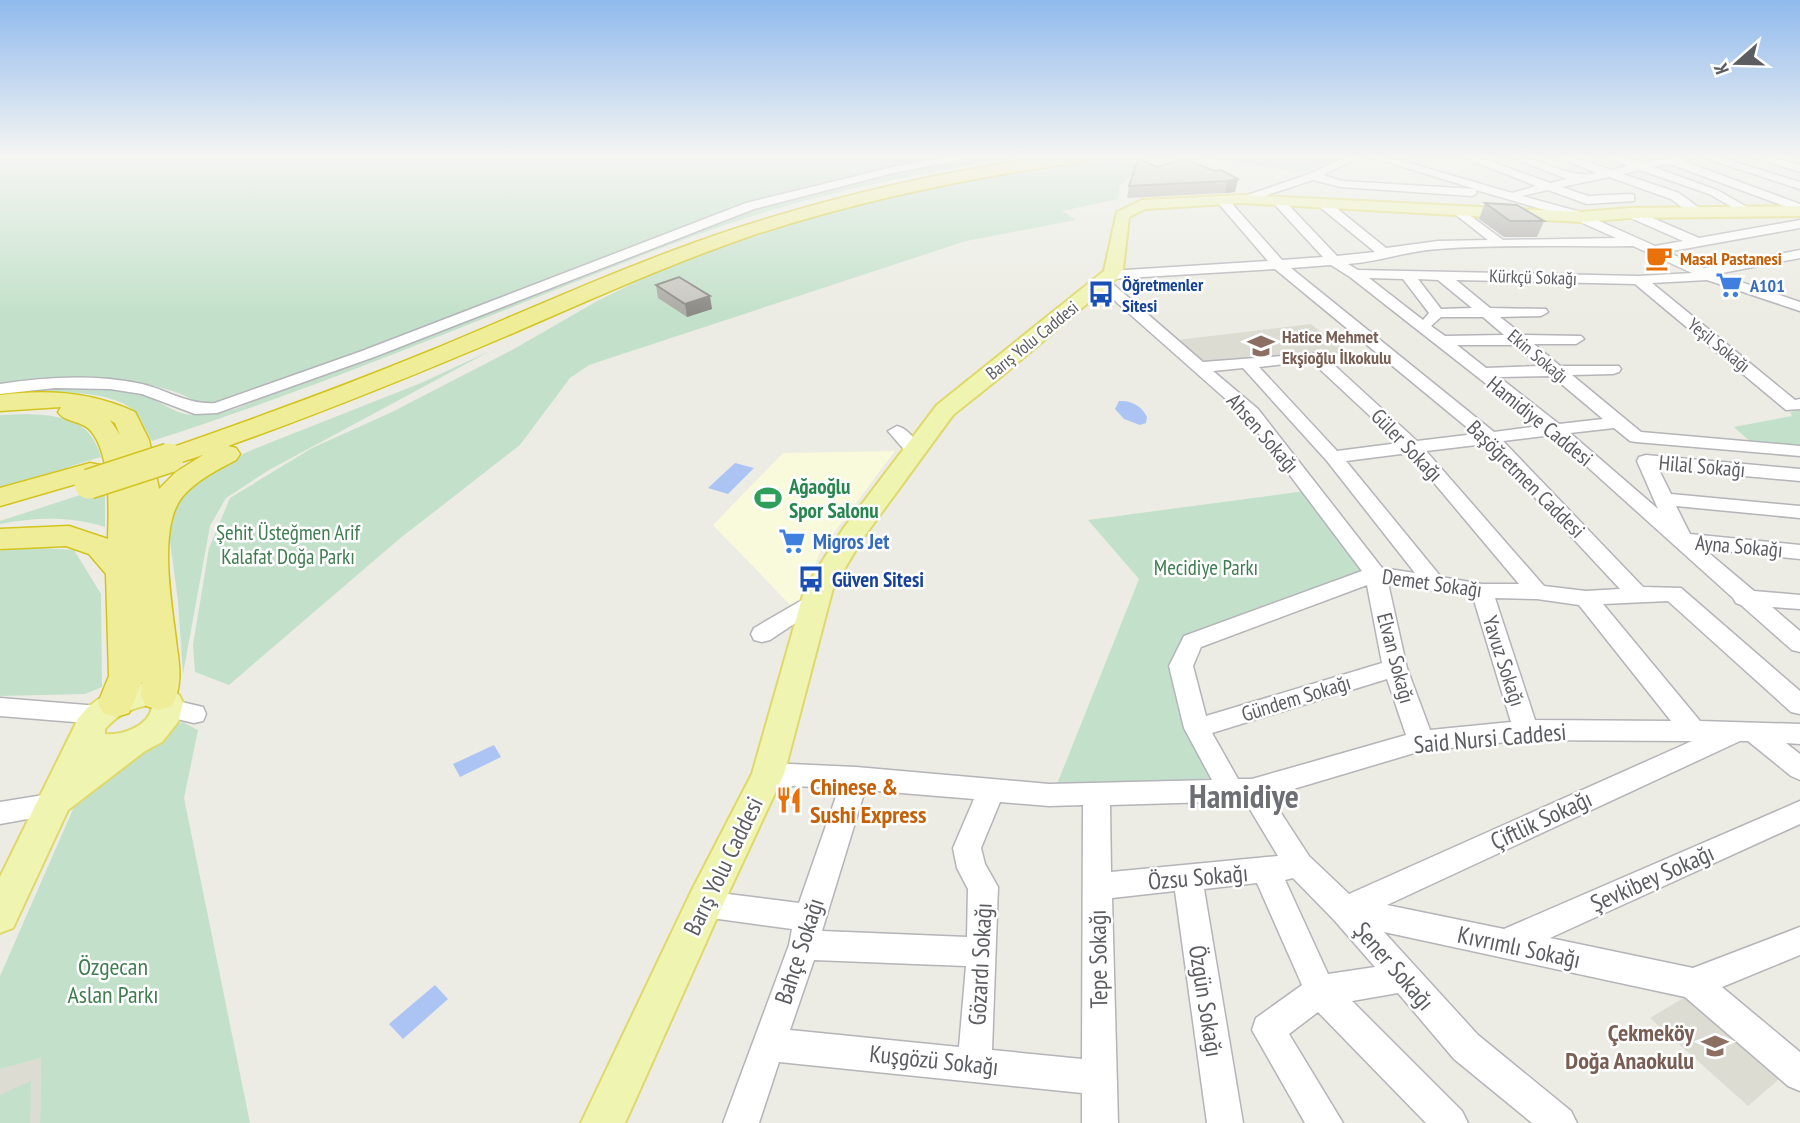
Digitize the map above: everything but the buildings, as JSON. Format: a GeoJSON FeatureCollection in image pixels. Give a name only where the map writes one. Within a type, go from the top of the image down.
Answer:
{"type":"FeatureCollection","features":[{"type":"Feature","properties":{"kind":"highway"},"geometry":{"type":"LineString","coordinates":[[168,452],[669,250],[724,230],[799,208]]}},
{"type":"Feature","properties":{"kind":"highway"},"geometry":{"type":"LineString","coordinates":[[0,512],[90,478],[364,387],[741,233],[828,208]]}},
{"type":"Feature","properties":{"kind":"highway"},"geometry":{"type":"LineString","coordinates":[[138,576],[159,508],[192,473],[234,450],[432,373],[504,341],[656,266]]}},
{"type":"Feature","properties":{"kind":"highway"},"geometry":{"type":"LineString","coordinates":[[0,403],[47,399],[91,403],[126,418],[136,440],[145,493],[127,676],[101,717]]}},
{"type":"Feature","properties":{"kind":"highway"},"geometry":{"type":"LineString","coordinates":[[0,410],[63,410],[85,415],[98,423],[108,435],[115,451],[125,528],[174,706]]}},
{"type":"Feature","properties":{"kind":"highway"},"geometry":{"type":"LineString","coordinates":[[0,496],[44,484],[90,478]]}},
{"type":"Feature","properties":{"kind":"highway"},"geometry":{"type":"LineString","coordinates":[[0,539],[69,536],[100,547],[138,576]]}},
{"type":"Feature","properties":{"kind":"main road"},"geometry":{"type":"LineString","coordinates":[[1106,279],[1114,269],[1122,215],[1135,208]]}},
{"type":"Feature","properties":{"kind":"main road"},"geometry":{"type":"LineString","coordinates":[[1391,208],[1577,215],[1616,208]]}},
{"type":"Feature","properties":{"kind":"main road"},"geometry":{"type":"LineString","coordinates":[[1456,208],[1577,215]]}},
{"type":"Feature","properties":{"kind":"main road"},"geometry":{"type":"LineString","coordinates":[[1653,208],[1698,213],[1799,214]]}},
{"type":"Feature","properties":{"kind":"main road","name":"Barış Yolu Caddesi"},"geometry":{"type":"LineString","coordinates":[[603,1123],[704,904],[768,774],[819,587],[913,449],[945,410],[1106,279]]}},
{"type":"Feature","properties":{"kind":"main road"},"geometry":{"type":"LineString","coordinates":[[0,916],[56,804],[101,717],[138,695],[174,706],[159,726],[84,779],[56,804]]}},
{"type":"Feature","properties":{"kind":"main road"},"geometry":{"type":"LineString","coordinates":[[101,717],[89,741],[102,748],[125,745],[148,734]]}},
{"type":"Feature","properties":{"kind":"street"},"geometry":{"type":"LineString","coordinates":[[0,389],[49,382],[89,382],[144,390],[165,396],[193,410],[217,408],[368,354],[744,208]]}},
{"type":"Feature","properties":{"kind":"street","name":"Başöğretmen Caddesi"},"geometry":{"type":"LineString","coordinates":[[1229,208],[1278,264],[1490,438],[1638,595]]}},
{"type":"Feature","properties":{"kind":"street","name":"Hamidiye Caddesi"},"geometry":{"type":"LineString","coordinates":[[1285,208],[1333,260],[1355,274],[1555,429],[1744,598],[1800,644]]}},
{"type":"Feature","properties":{"kind":"street"},"geometry":{"type":"LineString","coordinates":[[1329,208],[1383,252]]}},
{"type":"Feature","properties":{"kind":"street"},"geometry":{"type":"LineString","coordinates":[[1556,208],[1577,215],[1707,274],[1800,307]]}},
{"type":"Feature","properties":{"kind":"street"},"geometry":{"type":"LineString","coordinates":[[1634,208],[1697,242]]}},
{"type":"Feature","properties":{"kind":"street"},"geometry":{"type":"LineString","coordinates":[[1692,208],[1698,213]]}},
{"type":"Feature","properties":{"kind":"street"},"geometry":{"type":"LineString","coordinates":[[1743,208],[1750,212]]}},
{"type":"Feature","properties":{"kind":"street"},"geometry":{"type":"LineString","coordinates":[[1460,212],[1499,243]]}},
{"type":"Feature","properties":{"kind":"street"},"geometry":{"type":"LineString","coordinates":[[1654,250],[1697,242],[1799,214]]}},
{"type":"Feature","properties":{"kind":"street"},"geometry":{"type":"LineString","coordinates":[[1106,279],[1376,258],[1383,252],[1438,245],[1634,242]]}},
{"type":"Feature","properties":{"kind":"street","name":"Kürkçü Sokağı"},"geometry":{"type":"LineString","coordinates":[[1355,274],[1639,280],[1707,274],[1800,254]]}},
{"type":"Feature","properties":{"kind":"street"},"geometry":{"type":"LineString","coordinates":[[1406,274],[1437,313]]}},
{"type":"Feature","properties":{"kind":"street","name":"Ekin Sokağı"},"geometry":{"type":"LineString","coordinates":[[1441,275],[1636,437],[1800,450]]}},
{"type":"Feature","properties":{"kind":"street","name":"Ahsen Sokağı"},"geometry":{"type":"LineString","coordinates":[[1106,279],[1252,413],[1375,574]]}},
{"type":"Feature","properties":{"kind":"street","name":"Yeşil Sokağı"},"geometry":{"type":"LineString","coordinates":[[1639,280],[1792,406],[1800,404]]}},
{"type":"Feature","properties":{"kind":"street"},"geometry":{"type":"LineString","coordinates":[[1768,297],[1800,290]]}},
{"type":"Feature","properties":{"kind":"street"},"geometry":{"type":"LineString","coordinates":[[1437,313],[1541,312]]}},
{"type":"Feature","properties":{"kind":"street"},"geometry":{"type":"LineString","coordinates":[[1424,328],[1437,313]]}},
{"type":"Feature","properties":{"kind":"street"},"geometry":{"type":"LineString","coordinates":[[1443,341],[1576,339]]}},
{"type":"Feature","properties":{"kind":"street","name":"Güler Sokağı"},"geometry":{"type":"LineString","coordinates":[[1202,367],[1315,356],[1413,447],[1537,592]]}},
{"type":"Feature","properties":{"kind":"street"},"geometry":{"type":"LineString","coordinates":[[1247,363],[1333,457],[1433,582]]}},
{"type":"Feature","properties":{"kind":"street"},"geometry":{"type":"LineString","coordinates":[[1481,373],[1614,369]]}},
{"type":"Feature","properties":{"kind":"street"},"geometry":{"type":"LineString","coordinates":[[1333,457],[1618,422]]}},
{"type":"Feature","properties":{"kind":"street"},"geometry":{"type":"LineString","coordinates":[[897,432],[913,449]]}},
{"type":"Feature","properties":{"kind":"street","name":"Hilal Sokağı"},"geometry":{"type":"LineString","coordinates":[[1664,499],[1646,461],[1800,475]]}},
{"type":"Feature","properties":{"kind":"street"},"geometry":{"type":"LineString","coordinates":[[1664,499],[1800,512]]}},
{"type":"Feature","properties":{"kind":"street","name":"Ayna Sokağı"},"geometry":{"type":"LineString","coordinates":[[1664,499],[1682,540],[1800,552]]}},
{"type":"Feature","properties":{"kind":"street","name":"Demet Sokağı"},"geometry":{"type":"LineString","coordinates":[[1241,789],[1197,728],[1181,666],[1192,642],[1375,574],[1482,591],[1537,592],[1586,598],[1673,593],[1800,705]]}},
{"type":"Feature","properties":{"kind":"street","name":"Elvan Sokağı"},"geometry":{"type":"LineString","coordinates":[[1375,574],[1395,667],[1421,741]]}},
{"type":"Feature","properties":{"kind":"street","name":"Yavuz Sokağı"},"geometry":{"type":"LineString","coordinates":[[1482,591],[1526,730]]}},
{"type":"Feature","properties":{"kind":"street","name":"Barış Yolu Caddesi"},"geometry":{"type":"LineString","coordinates":[[762,634],[816,598]]}},
{"type":"Feature","properties":{"kind":"street"},"geometry":{"type":"LineString","coordinates":[[1586,598],[1693,730]]}},
{"type":"Feature","properties":{"kind":"street"},"geometry":{"type":"LineString","coordinates":[[1744,598],[1800,602]]}},
{"type":"Feature","properties":{"kind":"street","name":"Gündem Sokağı"},"geometry":{"type":"LineString","coordinates":[[1197,728],[1395,667]]}},
{"type":"Feature","properties":{"kind":"street"},"geometry":{"type":"LineString","coordinates":[[0,707],[101,717]]}},
{"type":"Feature","properties":{"kind":"street","name":"Said Nursi Caddesi"},"geometry":{"type":"LineString","coordinates":[[768,774],[856,778],[1049,795],[1241,789],[1421,741],[1526,730],[1693,730],[1800,734]]}},
{"type":"Feature","properties":{"kind":"street"},"geometry":{"type":"LineString","coordinates":[[1745,731],[1800,769]]}},
{"type":"Feature","properties":{"kind":"street","name":"Çiftlik Sokağı"},"geometry":{"type":"LineString","coordinates":[[1345,910],[1745,731]]}},
{"type":"Feature","properties":{"kind":"street","name":"Bahçe Sokağı"},"geometry":{"type":"LineString","coordinates":[[741,1123],[856,778]]}},
{"type":"Feature","properties":{"kind":"street","name":"Şener Sokağı"},"geometry":{"type":"LineString","coordinates":[[1241,789],[1299,865],[1345,910],[1466,1046],[1559,1123]]}},
{"type":"Feature","properties":{"kind":"street","name":"Gözardı Sokağı"},"geometry":{"type":"LineString","coordinates":[[975,1064],[983,887],[971,868],[967,848],[992,790]]}},
{"type":"Feature","properties":{"kind":"street","name":"Tepe Sokağı"},"geometry":{"type":"LineString","coordinates":[[1096,794],[1100,1123]]}},
{"type":"Feature","properties":{"kind":"street"},"geometry":{"type":"LineString","coordinates":[[0,813],[56,804]]}},
{"type":"Feature","properties":{"kind":"street","name":"Şevkibey Sokağı"},"geometry":{"type":"LineString","coordinates":[[1504,944],[1800,812]]}},
{"type":"Feature","properties":{"kind":"street","name":"Özsu Sokağı"},"geometry":{"type":"LineString","coordinates":[[1097,886],[1299,865]]}},
{"type":"Feature","properties":{"kind":"street"},"geometry":{"type":"LineString","coordinates":[[1266,870],[1320,991],[1450,1123]]}},
{"type":"Feature","properties":{"kind":"street","name":"Özgün Sokağı"},"geometry":{"type":"LineString","coordinates":[[1188,878],[1225,1123]]}},
{"type":"Feature","properties":{"kind":"street"},"geometry":{"type":"LineString","coordinates":[[704,904],[807,931],[982,952]]}},
{"type":"Feature","properties":{"kind":"street","name":"Kıvrımlı Sokağı"},"geometry":{"type":"LineString","coordinates":[[1345,910],[1693,983],[1800,1074]]}},
{"type":"Feature","properties":{"kind":"street"},"geometry":{"type":"LineString","coordinates":[[1693,983],[1800,941]]}},
{"type":"Feature","properties":{"kind":"street"},"geometry":{"type":"LineString","coordinates":[[1325,1123],[1268,1030],[1320,991],[1403,977]]}},
{"type":"Feature","properties":{"kind":"street","name":"Kuşgözü Sokağı"},"geometry":{"type":"LineString","coordinates":[[767,1044],[1100,1078]]}},
{"type":"Feature","properties":{"kind":"shaded area","name":"Hatice Mehmet Ekşioğlu İlkokulu"},"geometry":{"type":"Polygon","coordinates":[[[1311,324],[1348,353],[1321,356],[1315,352],[1205,364],[1177,340],[1311,324]]]}},
{"type":"Feature","properties":{"kind":"shaded area"},"geometry":{"type":"Polygon","coordinates":[[[895,451],[821,550],[796,611],[713,525],[783,453],[895,451]]]}},
{"type":"Feature","properties":{"kind":"shaded area","name":"Çekmeköy Doğa Anaokulu"},"geometry":{"type":"Polygon","coordinates":[[[1685,997],[1786,1073],[1748,1106],[1650,1018],[1685,997]]]}},
{"type":"Feature","properties":{"kind":"shaded area"},"geometry":{"type":"Polygon","coordinates":[[[41,1058],[40,1123],[0,1123],[0,1069],[41,1058]]]}},
{"type":"Feature","properties":{"kind":"green space"},"geometry":{"type":"Polygon","coordinates":[[[0,208],[737,208],[226,402],[199,403],[159,387],[110,380],[63,380],[0,386],[0,208]]]}},
{"type":"Feature","properties":{"kind":"green space"},"geometry":{"type":"Polygon","coordinates":[[[751,208],[779,208],[649,253],[337,376],[152,441],[135,412],[108,398],[70,393],[0,397],[0,392],[98,387],[137,392],[190,415],[235,409],[751,208]]]}},
{"type":"Feature","properties":{"kind":"green space","name":"Şehit Üsteğmen Arif Kalafat Doğa Parkı"},"geometry":{"type":"Polygon","coordinates":[[[1074,208],[1062,211],[1076,220],[966,241],[589,365],[570,378],[520,445],[398,540],[229,685],[195,672],[193,645],[209,548],[230,498],[312,448],[392,412],[512,350],[599,300],[673,264],[834,210],[1074,208]]]}},
{"type":"Feature","properties":{"kind":"green space"},"geometry":{"type":"Polygon","coordinates":[[[490,351],[269,470],[226,498],[210,526],[183,674],[178,601],[168,526],[175,497],[221,464],[421,383],[490,351]]]}},
{"type":"Feature","properties":{"kind":"green space"},"geometry":{"type":"Polygon","coordinates":[[[1800,410],[1800,450],[1755,446],[1734,427],[1792,416],[1790,412],[1800,410]]]}},
{"type":"Feature","properties":{"kind":"green space"},"geometry":{"type":"Polygon","coordinates":[[[27,414],[63,418],[82,427],[90,434],[101,457],[0,488],[0,415],[27,414]]]}},
{"type":"Feature","properties":{"kind":"green space"},"geometry":{"type":"Polygon","coordinates":[[[105,487],[105,527],[53,519],[0,524],[0,521],[105,487]]]}},
{"type":"Feature","properties":{"kind":"green space","name":"Mecidiye Parkı"},"geometry":{"type":"Polygon","coordinates":[[[1305,491],[1364,573],[1184,642],[1175,668],[1188,738],[1213,778],[1055,789],[1139,579],[1088,520],[1305,491]]]}},
{"type":"Feature","properties":{"kind":"green space"},"geometry":{"type":"Polygon","coordinates":[[[18,547],[74,550],[101,594],[102,687],[85,694],[0,696],[0,551],[18,547]]]}},
{"type":"Feature","properties":{"kind":"green space","name":"Özgecan Aslan Parkı"},"geometry":{"type":"Polygon","coordinates":[[[182,722],[198,730],[184,798],[250,1123],[40,1123],[41,1058],[0,1069],[0,976],[74,807],[92,784],[182,722]]]}},
{"type":"Feature","properties":{"kind":"green space"},"geometry":{"type":"Polygon","coordinates":[[[31,1081],[30,1123],[0,1123],[0,1095],[31,1081]]]}},
{"type":"Feature","properties":{"kind":"water"},"geometry":{"type":"Polygon","coordinates":[[[1119,401],[1136,404],[1145,413],[1146,423],[1140,425],[1124,419],[1115,409],[1119,401]]]}},
{"type":"Feature","properties":{"kind":"water"},"geometry":{"type":"Polygon","coordinates":[[[735,463],[754,468],[728,494],[708,488],[735,463]]]}},
{"type":"Feature","properties":{"kind":"water"},"geometry":{"type":"Polygon","coordinates":[[[494,745],[501,757],[460,777],[453,764],[494,745]]]}},
{"type":"Feature","properties":{"kind":"water"},"geometry":{"type":"Polygon","coordinates":[[[435,985],[448,999],[403,1039],[389,1024],[435,985]]]}},
{"type":"Feature","properties":{"kind":"place","name":"Masal Pastanesi"},"geometry":{"type":"Point","coordinates":[1659,258]}},
{"type":"Feature","properties":{"kind":"place","name":"A101"},"geometry":{"type":"Point","coordinates":[1729,285]}},
{"type":"Feature","properties":{"kind":"place","name":"Öğretmenler Sitesi"},"geometry":{"type":"Point","coordinates":[1101,294]}},
{"type":"Feature","properties":{"kind":"place","name":"Hatice Mehmet Ekşioğlu İlkokulu"},"geometry":{"type":"Point","coordinates":[1261,346]}},
{"type":"Feature","properties":{"kind":"place","name":"Ağaoğlu Spor Salonu"},"geometry":{"type":"Point","coordinates":[768,498]}},
{"type":"Feature","properties":{"kind":"place","name":"Migros Jet"},"geometry":{"type":"Point","coordinates":[792,541]}},
{"type":"Feature","properties":{"kind":"place","name":"Güven Sitesi"},"geometry":{"type":"Point","coordinates":[811,579]}},
{"type":"Feature","properties":{"kind":"place","name":"Chinese & Sushi Express"},"geometry":{"type":"Point","coordinates":[789,800]}},
{"type":"Feature","properties":{"kind":"place","name":"Çekmeköy Doğa Anaokulu"},"geometry":{"type":"Point","coordinates":[1715,1046]}},
{"type":"Feature","properties":{"kind":"district","name":"Hamidiye"},"geometry":{"type":"Point","coordinates":[1244,795]}}]}
